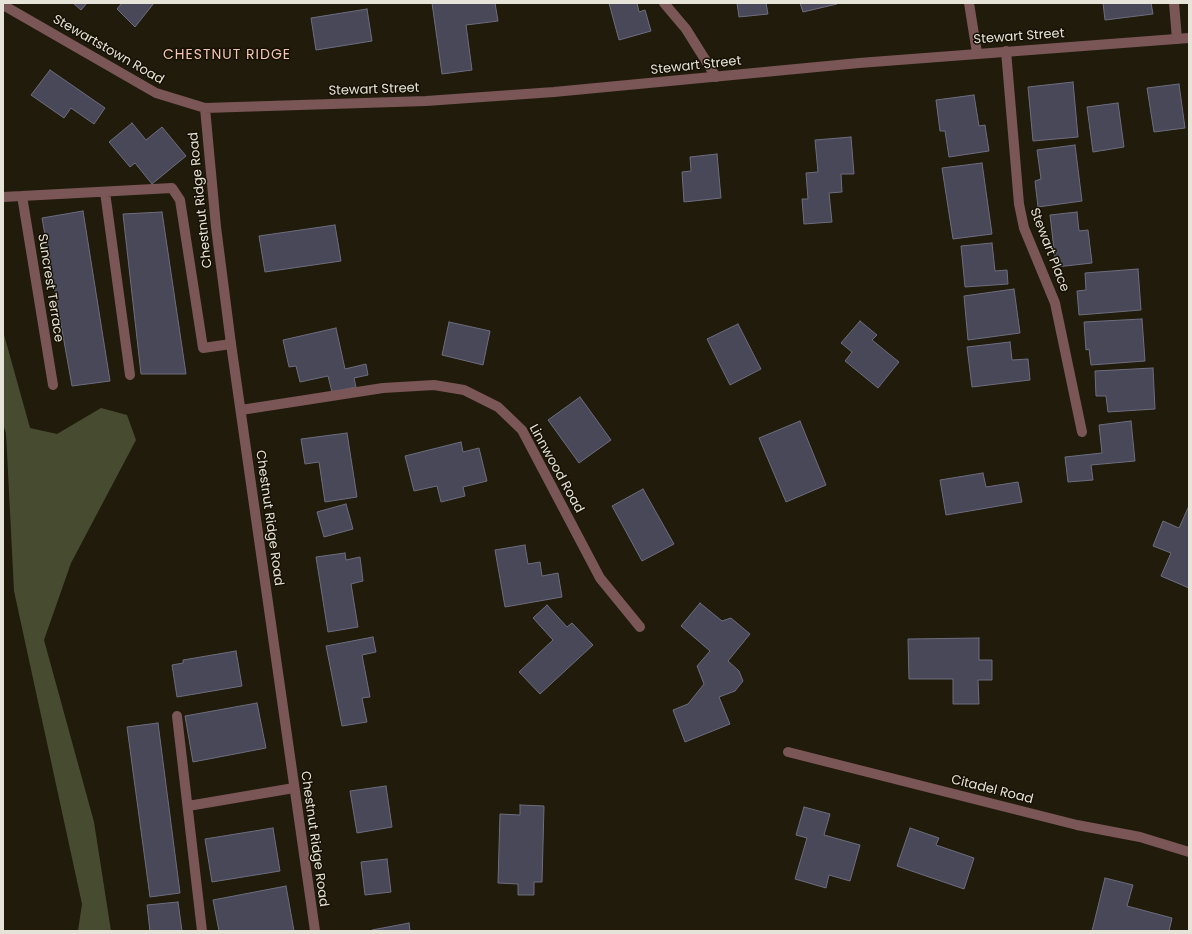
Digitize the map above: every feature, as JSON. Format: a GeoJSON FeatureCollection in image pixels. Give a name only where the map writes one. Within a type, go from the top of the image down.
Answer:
{"type":"FeatureCollection","features":[{"type":"Feature","properties":{"kind":"street"},"geometry":{"type":"LineString","coordinates":[[664,3],[686,29],[716,77]]}},
{"type":"Feature","properties":{"kind":"street"},"geometry":{"type":"LineString","coordinates":[[969,3],[977,53]]}},
{"type":"Feature","properties":{"kind":"street"},"geometry":{"type":"LineString","coordinates":[[1174,3],[1177,38]]}},
{"type":"Feature","properties":{"kind":"street","name":"Stewartstown Road"},"geometry":{"type":"LineString","coordinates":[[8,6],[156,93],[205,108]]}},
{"type":"Feature","properties":{"kind":"street","name":"Stewart Street"},"geometry":{"type":"LineString","coordinates":[[205,108],[426,101],[554,92],[977,53],[1189,38]]}},
{"type":"Feature","properties":{"kind":"street","name":"Stewart Place"},"geometry":{"type":"LineString","coordinates":[[1006,51],[1019,204],[1024,228],[1055,303],[1082,432]]}},
{"type":"Feature","properties":{"kind":"street","name":"Chestnut Ridge Road"},"geometry":{"type":"LineString","coordinates":[[205,108],[216,227],[231,344],[315,931]]}},
{"type":"Feature","properties":{"kind":"street"},"geometry":{"type":"LineString","coordinates":[[3,197],[172,188],[180,200],[203,348],[231,344]]}},
{"type":"Feature","properties":{"kind":"street"},"geometry":{"type":"LineString","coordinates":[[105,192],[130,375]]}},
{"type":"Feature","properties":{"kind":"street","name":"Suncrest Terrace"},"geometry":{"type":"LineString","coordinates":[[22,196],[53,385]]}},
{"type":"Feature","properties":{"kind":"street","name":"Linnwood Road"},"geometry":{"type":"LineString","coordinates":[[241,410],[383,388],[434,385],[464,390],[498,407],[522,430],[600,578],[640,627]]}},
{"type":"Feature","properties":{"kind":"street"},"geometry":{"type":"LineString","coordinates":[[177,716],[202,931]]}},
{"type":"Feature","properties":{"kind":"street","name":"Citadel Road"},"geometry":{"type":"LineString","coordinates":[[788,752],[1077,825],[1140,837],[1189,852]]}},
{"type":"Feature","properties":{"kind":"street"},"geometry":{"type":"LineString","coordinates":[[188,806],[294,788]]}},
{"type":"Feature","properties":{"kind":"green space"},"geometry":{"type":"Polygon","coordinates":[[[3,331],[30,428],[57,434],[101,408],[127,415],[136,440],[71,563],[44,640],[94,822],[111,931],[78,931],[82,904],[14,591],[6,433],[3,424],[3,331]]]}},
{"type":"Feature","properties":{"kind":"building"},"geometry":{"type":"Polygon","coordinates":[[[73,3],[87,3],[81,10],[73,3]]]}},
{"type":"Feature","properties":{"kind":"building"},"geometry":{"type":"Polygon","coordinates":[[[122,3],[154,3],[135,27],[117,9],[122,3]]]}},
{"type":"Feature","properties":{"kind":"building"},"geometry":{"type":"Polygon","coordinates":[[[432,3],[495,3],[498,21],[466,25],[472,70],[442,74],[432,3]]]}},
{"type":"Feature","properties":{"kind":"building"},"geometry":{"type":"Polygon","coordinates":[[[609,3],[637,3],[639,12],[645,10],[651,31],[619,40],[609,3]]]}},
{"type":"Feature","properties":{"kind":"building"},"geometry":{"type":"Polygon","coordinates":[[[737,3],[766,3],[768,14],[739,17],[737,3]]]}},
{"type":"Feature","properties":{"kind":"building"},"geometry":{"type":"Polygon","coordinates":[[[800,3],[837,3],[837,4],[803,12],[800,3]]]}},
{"type":"Feature","properties":{"kind":"building"},"geometry":{"type":"Polygon","coordinates":[[[1103,3],[1151,3],[1153,14],[1105,20],[1103,3]]]}},
{"type":"Feature","properties":{"kind":"building"},"geometry":{"type":"Polygon","coordinates":[[[367,9],[372,41],[316,50],[311,18],[367,9]]]}},
{"type":"Feature","properties":{"kind":"building"},"geometry":{"type":"Polygon","coordinates":[[[50,70],[105,108],[94,124],[71,108],[64,118],[31,95],[50,70]]]}},
{"type":"Feature","properties":{"kind":"building"},"geometry":{"type":"Polygon","coordinates":[[[1073,82],[1078,137],[1033,141],[1028,87],[1073,82]]]}},
{"type":"Feature","properties":{"kind":"building"},"geometry":{"type":"Polygon","coordinates":[[[1179,84],[1185,128],[1154,132],[1147,88],[1179,84]]]}},
{"type":"Feature","properties":{"kind":"building"},"geometry":{"type":"Polygon","coordinates":[[[974,95],[979,126],[985,125],[989,151],[949,157],[945,131],[940,131],[936,100],[974,95]]]}},
{"type":"Feature","properties":{"kind":"building"},"geometry":{"type":"Polygon","coordinates":[[[1118,103],[1124,147],[1093,152],[1087,107],[1118,103]]]}},
{"type":"Feature","properties":{"kind":"building"},"geometry":{"type":"Polygon","coordinates":[[[132,123],[146,140],[162,127],[186,156],[152,184],[135,163],[130,167],[109,142],[132,123]]]}},
{"type":"Feature","properties":{"kind":"building"},"geometry":{"type":"Polygon","coordinates":[[[851,137],[854,174],[841,174],[842,192],[829,193],[832,222],[804,224],[802,199],[808,199],[806,173],[818,172],[815,140],[851,137]]]}},
{"type":"Feature","properties":{"kind":"building"},"geometry":{"type":"Polygon","coordinates":[[[1075,145],[1082,201],[1038,207],[1035,181],[1041,179],[1037,150],[1075,145]]]}},
{"type":"Feature","properties":{"kind":"building"},"geometry":{"type":"Polygon","coordinates":[[[717,154],[721,198],[684,202],[682,172],[691,171],[690,157],[717,154]]]}},
{"type":"Feature","properties":{"kind":"building"},"geometry":{"type":"Polygon","coordinates":[[[982,163],[992,234],[953,239],[942,168],[982,163]]]}},
{"type":"Feature","properties":{"kind":"building"},"geometry":{"type":"Polygon","coordinates":[[[83,211],[110,381],[72,386],[42,218],[83,211]]]}},
{"type":"Feature","properties":{"kind":"building"},"geometry":{"type":"Polygon","coordinates":[[[162,212],[186,374],[141,374],[123,214],[162,212]]]}},
{"type":"Feature","properties":{"kind":"building"},"geometry":{"type":"Polygon","coordinates":[[[1077,212],[1079,231],[1088,230],[1092,263],[1056,267],[1050,215],[1077,212]]]}},
{"type":"Feature","properties":{"kind":"building"},"geometry":{"type":"Polygon","coordinates":[[[335,225],[341,261],[265,272],[259,236],[335,225]]]}},
{"type":"Feature","properties":{"kind":"building"},"geometry":{"type":"Polygon","coordinates":[[[992,243],[995,271],[1007,270],[1008,284],[965,287],[961,246],[992,243]]]}},
{"type":"Feature","properties":{"kind":"building"},"geometry":{"type":"Polygon","coordinates":[[[1138,269],[1141,310],[1079,315],[1077,291],[1086,290],[1085,273],[1138,269]]]}},
{"type":"Feature","properties":{"kind":"building"},"geometry":{"type":"Polygon","coordinates":[[[1014,289],[1020,333],[968,340],[964,296],[1014,289]]]}},
{"type":"Feature","properties":{"kind":"building"},"geometry":{"type":"Polygon","coordinates":[[[1142,319],[1145,361],[1091,365],[1089,349],[1086,350],[1084,322],[1142,319]]]}},
{"type":"Feature","properties":{"kind":"building"},"geometry":{"type":"Polygon","coordinates":[[[860,321],[877,335],[872,340],[899,362],[878,388],[845,361],[852,352],[841,343],[860,321]]]}},
{"type":"Feature","properties":{"kind":"building"},"geometry":{"type":"Polygon","coordinates":[[[449,322],[490,331],[483,365],[442,355],[449,322]]]}},
{"type":"Feature","properties":{"kind":"building"},"geometry":{"type":"Polygon","coordinates":[[[738,324],[761,369],[730,385],[707,339],[738,324]]]}},
{"type":"Feature","properties":{"kind":"building"},"geometry":{"type":"Polygon","coordinates":[[[336,328],[345,369],[366,364],[368,375],[354,378],[356,387],[332,392],[328,376],[300,382],[296,366],[289,367],[283,340],[336,328]]]}},
{"type":"Feature","properties":{"kind":"building"},"geometry":{"type":"Polygon","coordinates":[[[1010,342],[1012,360],[1028,359],[1030,380],[972,387],[967,347],[1010,342]]]}},
{"type":"Feature","properties":{"kind":"building"},"geometry":{"type":"Polygon","coordinates":[[[1153,368],[1155,409],[1108,412],[1106,396],[1096,396],[1095,371],[1153,368]]]}},
{"type":"Feature","properties":{"kind":"building"},"geometry":{"type":"Polygon","coordinates":[[[580,397],[611,440],[579,463],[548,420],[580,397]]]}},
{"type":"Feature","properties":{"kind":"building"},"geometry":{"type":"Polygon","coordinates":[[[800,421],[826,485],[786,502],[759,438],[800,421]]]}},
{"type":"Feature","properties":{"kind":"building"},"geometry":{"type":"Polygon","coordinates":[[[1131,421],[1135,461],[1091,465],[1093,480],[1068,482],[1065,457],[1102,453],[1099,425],[1131,421]]]}},
{"type":"Feature","properties":{"kind":"building"},"geometry":{"type":"Polygon","coordinates":[[[347,433],[357,497],[325,502],[319,462],[305,464],[301,439],[347,433]]]}},
{"type":"Feature","properties":{"kind":"building"},"geometry":{"type":"Polygon","coordinates":[[[461,442],[463,452],[479,448],[487,481],[463,487],[465,496],[441,502],[437,486],[414,491],[405,456],[461,442]]]}},
{"type":"Feature","properties":{"kind":"building"},"geometry":{"type":"Polygon","coordinates":[[[983,473],[986,487],[1018,482],[1022,502],[946,515],[940,480],[983,473]]]}},
{"type":"Feature","properties":{"kind":"building"},"geometry":{"type":"Polygon","coordinates":[[[643,489],[674,544],[642,561],[612,506],[643,489]]]}},
{"type":"Feature","properties":{"kind":"building"},"geometry":{"type":"Polygon","coordinates":[[[346,504],[353,529],[324,537],[317,512],[346,504]]]}},
{"type":"Feature","properties":{"kind":"building"},"geometry":{"type":"Polygon","coordinates":[[[1188,508],[1189,588],[1161,576],[1171,553],[1153,546],[1163,521],[1179,528],[1188,508]]]}},
{"type":"Feature","properties":{"kind":"building"},"geometry":{"type":"Polygon","coordinates":[[[525,545],[528,564],[540,562],[542,576],[558,573],[562,597],[505,607],[495,550],[525,545]]]}},
{"type":"Feature","properties":{"kind":"building"},"geometry":{"type":"Polygon","coordinates":[[[345,553],[346,560],[360,557],[363,581],[351,584],[358,627],[328,632],[316,557],[345,553]]]}},
{"type":"Feature","properties":{"kind":"building"},"geometry":{"type":"Polygon","coordinates":[[[700,603],[722,621],[731,618],[750,634],[728,661],[739,671],[743,681],[735,691],[719,697],[730,724],[685,742],[673,710],[688,704],[704,684],[697,666],[710,651],[681,626],[700,603]]]}},
{"type":"Feature","properties":{"kind":"building"},"geometry":{"type":"Polygon","coordinates":[[[547,605],[567,627],[572,623],[593,645],[540,694],[519,672],[553,640],[533,618],[547,605]]]}},
{"type":"Feature","properties":{"kind":"building"},"geometry":{"type":"Polygon","coordinates":[[[373,637],[376,652],[362,655],[370,697],[362,698],[367,722],[342,726],[326,646],[373,637]]]}},
{"type":"Feature","properties":{"kind":"building"},"geometry":{"type":"Polygon","coordinates":[[[979,638],[979,660],[992,660],[992,680],[978,680],[979,704],[953,704],[953,679],[909,679],[908,639],[979,638]]]}},
{"type":"Feature","properties":{"kind":"building"},"geometry":{"type":"Polygon","coordinates":[[[236,651],[242,686],[177,697],[172,665],[183,663],[183,660],[236,651]]]}},
{"type":"Feature","properties":{"kind":"building"},"geometry":{"type":"Polygon","coordinates":[[[257,703],[266,748],[193,762],[185,716],[257,703]]]}},
{"type":"Feature","properties":{"kind":"building"},"geometry":{"type":"Polygon","coordinates":[[[158,723],[180,893],[150,897],[127,727],[158,723]]]}},
{"type":"Feature","properties":{"kind":"building"},"geometry":{"type":"Polygon","coordinates":[[[386,786],[392,827],[357,833],[350,791],[386,786]]]}},
{"type":"Feature","properties":{"kind":"building"},"geometry":{"type":"Polygon","coordinates":[[[520,805],[544,806],[542,882],[534,882],[534,895],[518,895],[518,884],[498,883],[500,814],[520,815],[520,805]]]}},
{"type":"Feature","properties":{"kind":"building"},"geometry":{"type":"Polygon","coordinates":[[[804,807],[830,814],[824,835],[860,845],[850,881],[829,875],[826,888],[795,879],[807,838],[796,835],[804,807]]]}},
{"type":"Feature","properties":{"kind":"building"},"geometry":{"type":"Polygon","coordinates":[[[273,828],[280,871],[212,882],[205,839],[273,828]]]}},
{"type":"Feature","properties":{"kind":"building"},"geometry":{"type":"Polygon","coordinates":[[[910,828],[939,838],[936,845],[974,858],[964,889],[897,866],[910,828]]]}},
{"type":"Feature","properties":{"kind":"building"},"geometry":{"type":"Polygon","coordinates":[[[387,859],[391,892],[365,895],[361,862],[387,859]]]}},
{"type":"Feature","properties":{"kind":"building"},"geometry":{"type":"Polygon","coordinates":[[[1105,878],[1133,885],[1127,906],[1172,918],[1169,931],[1092,931],[1105,878]]]}},
{"type":"Feature","properties":{"kind":"building"},"geometry":{"type":"Polygon","coordinates":[[[286,886],[294,931],[219,931],[213,900],[286,886]]]}},
{"type":"Feature","properties":{"kind":"building"},"geometry":{"type":"Polygon","coordinates":[[[178,902],[182,931],[150,931],[147,905],[178,902]]]}},
{"type":"Feature","properties":{"kind":"building"},"geometry":{"type":"Polygon","coordinates":[[[409,923],[410,931],[372,930],[409,923]]]}},
{"type":"Feature","properties":{"kind":"district","name":"CHESTNUT RIDGE"},"geometry":{"type":"Point","coordinates":[227,55]}}]}
